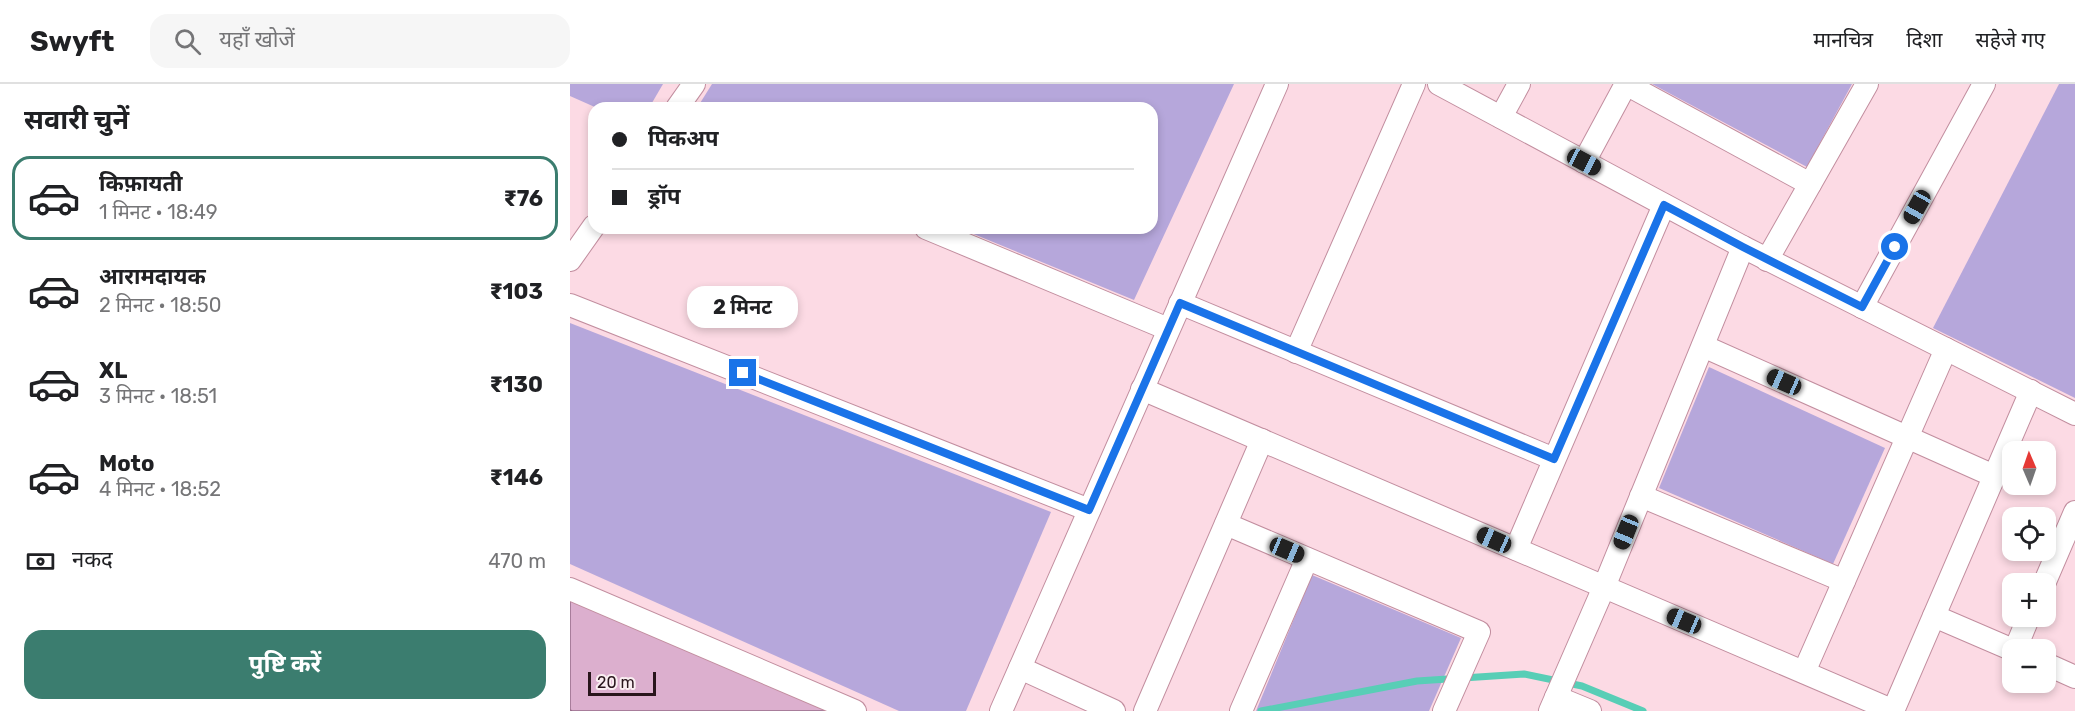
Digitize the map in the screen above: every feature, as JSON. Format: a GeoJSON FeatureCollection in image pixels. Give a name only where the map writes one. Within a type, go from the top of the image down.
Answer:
{"type":"FeatureCollection","features":[{"type":"Feature","properties":{"kind":"street"},"geometry":{"type":"LineString","coordinates":[[681,102],[694,84]]}},
{"type":"Feature","properties":{"kind":"street"},"geometry":{"type":"LineString","coordinates":[[1001,711],[1277,84]]}},
{"type":"Feature","properties":{"kind":"street"},"geometry":{"type":"LineString","coordinates":[[1296,352],[1414,84]]}},
{"type":"Feature","properties":{"kind":"street"},"geometry":{"type":"LineString","coordinates":[[1440,84],[1767,260],[2075,414]]}},
{"type":"Feature","properties":{"kind":"street"},"geometry":{"type":"LineString","coordinates":[[1501,117],[1519,84]]}},
{"type":"Feature","properties":{"kind":"street"},"geometry":{"type":"LineString","coordinates":[[1584,162],[1626,84],[1810,184]]}},
{"type":"Feature","properties":{"kind":"street"},"geometry":{"type":"LineString","coordinates":[[1767,260],[1867,84]]}},
{"type":"Feature","properties":{"kind":"street"},"geometry":{"type":"LineString","coordinates":[[1862,307],[1982,85]]}},
{"type":"Feature","properties":{"kind":"street"},"geometry":{"type":"LineString","coordinates":[[1516,549],[1664,205]]}},
{"type":"Feature","properties":{"kind":"street"},"geometry":{"type":"LineString","coordinates":[[570,260],[588,234]]}},
{"type":"Feature","properties":{"kind":"street"},"geometry":{"type":"LineString","coordinates":[[940,234],[1168,329]]}},
{"type":"Feature","properties":{"kind":"street"},"geometry":{"type":"LineString","coordinates":[[1590,711],[1558,692],[1604,587],[1743,247]]}},
{"type":"Feature","properties":{"kind":"street"},"geometry":{"type":"LineString","coordinates":[[1180,303],[1554,459]]}},
{"type":"Feature","properties":{"kind":"street"},"geometry":{"type":"LineString","coordinates":[[570,305],[1089,510]]}},
{"type":"Feature","properties":{"kind":"street"},"geometry":{"type":"LineString","coordinates":[[1703,346],[1994,476]]}},
{"type":"Feature","properties":{"kind":"street"},"geometry":{"type":"LineString","coordinates":[[1804,672],[1946,349]]}},
{"type":"Feature","properties":{"kind":"street"},"geometry":{"type":"LineString","coordinates":[[1142,389],[1894,711],[2031,391]]}},
{"type":"Feature","properties":{"kind":"street"},"geometry":{"type":"LineString","coordinates":[[1145,711],[1262,440]]}},
{"type":"Feature","properties":{"kind":"street"},"geometry":{"type":"LineString","coordinates":[[1641,496],[1844,580]]}},
{"type":"Feature","properties":{"kind":"street"},"geometry":{"type":"LineString","coordinates":[[2049,573],[2075,512]]}},
{"type":"Feature","properties":{"kind":"street"},"geometry":{"type":"LineString","coordinates":[[1226,524],[1479,632],[1444,711]]}},
{"type":"Feature","properties":{"kind":"street"},"geometry":{"type":"LineString","coordinates":[[1241,710],[1307,559]]}},
{"type":"Feature","properties":{"kind":"street"},"geometry":{"type":"LineString","coordinates":[[570,589],[844,709]]}},
{"type":"Feature","properties":{"kind":"street"},"geometry":{"type":"LineString","coordinates":[[1934,616],[2002,645]]}},
{"type":"Feature","properties":{"kind":"street"},"geometry":{"type":"LineString","coordinates":[[1020,668],[1114,711]]}},
{"type":"Feature","properties":{"kind":"street"},"geometry":{"type":"LineString","coordinates":[[2056,668],[2075,677]]}},
{"type":"Feature","properties":{"kind":"shaded area"},"geometry":{"type":"Polygon","coordinates":[[[570,84],[663,84],[652,102],[588,102],[588,104],[570,96],[570,84]]]}},
{"type":"Feature","properties":{"kind":"shaded area"},"geometry":{"type":"Polygon","coordinates":[[[712,84],[1234,84],[1134,300],[974,234],[1158,234],[1158,102],[701,102],[712,84]]]}},
{"type":"Feature","properties":{"kind":"shaded area"},"geometry":{"type":"Polygon","coordinates":[[[1652,84],[1852,84],[1807,167],[1652,84]]]}},
{"type":"Feature","properties":{"kind":"shaded area"},"geometry":{"type":"Polygon","coordinates":[[[2059,84],[2075,84],[2075,398],[1933,328],[2059,84]]]}},
{"type":"Feature","properties":{"kind":"shaded area"},"geometry":{"type":"Polygon","coordinates":[[[570,323],[1051,512],[966,711],[899,711],[570,564],[570,323]]]}},
{"type":"Feature","properties":{"kind":"shaded area"},"geometry":{"type":"Polygon","coordinates":[[[1709,367],[1885,448],[1833,564],[1659,488],[1709,367]]]}},
{"type":"Feature","properties":{"kind":"shaded area"},"geometry":{"type":"Polygon","coordinates":[[[1312,575],[1461,638],[1429,711],[1256,711],[1312,575]]]}},
{"type":"Feature","properties":{"kind":"building"},"geometry":{"type":"Polygon","coordinates":[[[570,600],[825,708],[824,711],[572,711],[570,710],[570,600]]]}},
{"type":"Feature","properties":{"kind":"waterway"},"geometry":{"type":"LineString","coordinates":[[1261,711],[1417,681],[1524,674],[1582,686],[1643,711]]}},
{"type":"Feature","properties":{"kind":"route"},"geometry":{"type":"LineString","coordinates":[[743,373],[1089,510],[1180,303],[1554,459],[1664,205],[1862,307],[1895,247]]}}]}
